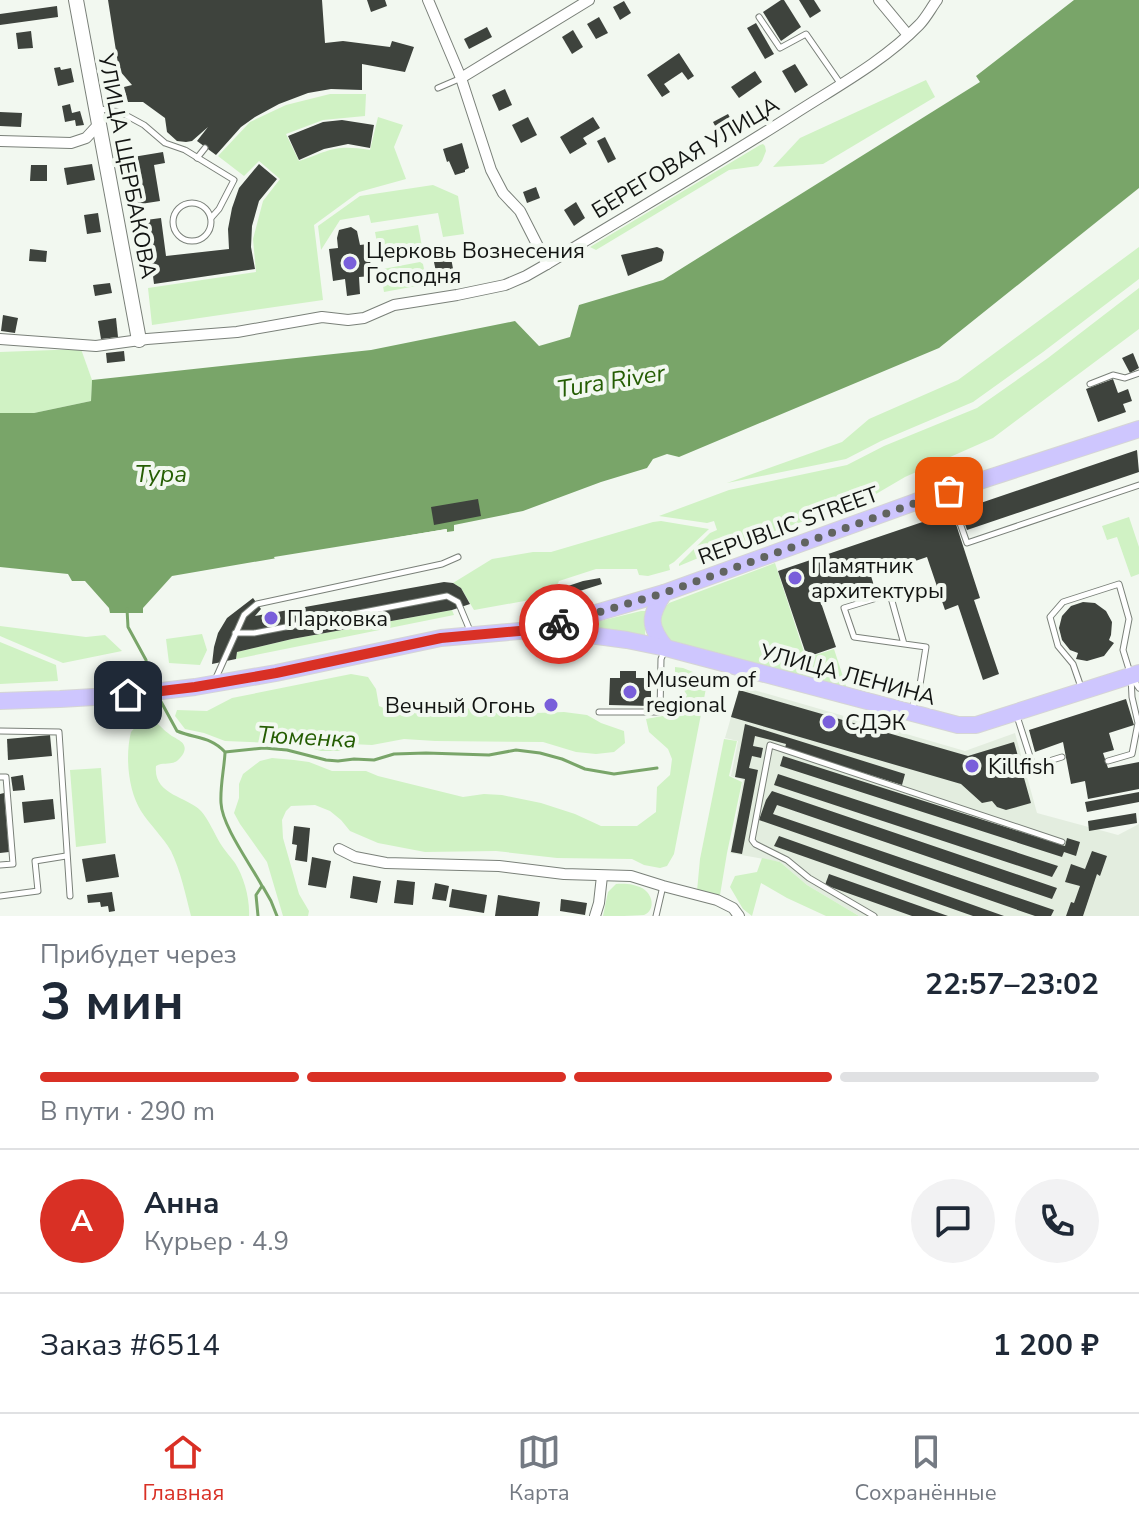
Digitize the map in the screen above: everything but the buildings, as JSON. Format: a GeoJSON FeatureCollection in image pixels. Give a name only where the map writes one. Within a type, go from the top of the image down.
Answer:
{"type":"FeatureCollection","features":[{"type":"Feature","properties":{"kind":"main road","name":"REPUBLIC STREET"},"geometry":{"type":"LineString","coordinates":[[542,629],[664,593],[949,491],[1139,429]]}},
{"type":"Feature","properties":{"kind":"main road"},"geometry":{"type":"LineString","coordinates":[[664,593],[652,621],[653,632],[666,648]]}},
{"type":"Feature","properties":{"kind":"main road"},"geometry":{"type":"LineString","coordinates":[[0,701],[128,695],[195,687],[441,638],[542,629]]}},
{"type":"Feature","properties":{"kind":"main road","name":"УЛИЦА ЛЕНИНА"},"geometry":{"type":"LineString","coordinates":[[542,629],[666,648],[958,725],[976,725],[1082,691],[1136,679]]}},
{"type":"Feature","properties":{"kind":"street","name":"УЛИЦА ЩЕРБАКОВА"},"geometry":{"type":"LineString","coordinates":[[76,0],[139,340]]}},
{"type":"Feature","properties":{"kind":"street"},"geometry":{"type":"LineString","coordinates":[[428,0],[461,78],[491,170],[503,193],[520,211],[547,264]]}},
{"type":"Feature","properties":{"kind":"street"},"geometry":{"type":"LineString","coordinates":[[461,78],[589,0]]}},
{"type":"Feature","properties":{"kind":"street"},"geometry":{"type":"LineString","coordinates":[[879,0],[908,35]]}},
{"type":"Feature","properties":{"kind":"street","name":"БЕРЕГОВАЯ УЛИЦА"},"geometry":{"type":"LineString","coordinates":[[0,339],[96,346],[237,332],[322,317],[364,318],[394,305],[505,285],[547,264],[840,84],[921,24],[937,0]]}},
{"type":"Feature","properties":{"kind":"street"},"geometry":{"type":"LineString","coordinates":[[0,141],[71,143],[86,138],[98,125]]}},
{"type":"Feature","properties":{"kind":"street"},"geometry":{"type":"LineString","coordinates":[[339,849],[355,857],[386,863],[499,866],[564,874],[631,876],[717,900],[733,908],[739,916]]}},
{"type":"Feature","properties":{"kind":"street"},"geometry":{"type":"LineString","coordinates":[[595,916],[602,876]]}},
{"type":"Feature","properties":{"kind":"lane"},"geometry":{"type":"LineString","coordinates":[[759,17],[780,48],[806,34],[840,84]]}},
{"type":"Feature","properties":{"kind":"lane"},"geometry":{"type":"LineString","coordinates":[[438,88],[461,78]]}},
{"type":"Feature","properties":{"kind":"lane"},"geometry":{"type":"LineString","coordinates":[[95,108],[120,112],[144,125],[165,143],[185,150],[234,180],[211,218],[209,231],[200,239],[193,241],[181,237],[174,227],[174,215],[188,203],[205,208],[211,218]]}},
{"type":"Feature","properties":{"kind":"lane"},"geometry":{"type":"LineString","coordinates":[[197,158],[205,148]]}},
{"type":"Feature","properties":{"kind":"lane"},"geometry":{"type":"LineString","coordinates":[[1090,384],[1113,375],[1125,378],[1139,373]]}},
{"type":"Feature","properties":{"kind":"lane"},"geometry":{"type":"LineString","coordinates":[[949,491],[967,543],[1137,485],[1139,496]]}},
{"type":"Feature","properties":{"kind":"lane"},"geometry":{"type":"LineString","coordinates":[[214,682],[244,615],[257,604],[442,564],[458,557]]}},
{"type":"Feature","properties":{"kind":"lane"},"geometry":{"type":"LineString","coordinates":[[1082,691],[1073,664],[1058,646],[1050,617],[1063,602],[1119,584],[1129,619],[1123,650],[1136,679],[1132,697],[1138,723],[1132,754],[1108,761]]}},
{"type":"Feature","properties":{"kind":"lane"},"geometry":{"type":"LineString","coordinates":[[904,644],[890,594],[844,608],[854,637],[904,644],[926,647],[919,691],[910,713]]}},
{"type":"Feature","properties":{"kind":"lane"},"geometry":{"type":"LineString","coordinates":[[235,633],[254,633],[447,596],[458,602],[471,634]]}},
{"type":"Feature","properties":{"kind":"lane"},"geometry":{"type":"LineString","coordinates":[[599,712],[660,712],[661,659],[666,648]]}},
{"type":"Feature","properties":{"kind":"lane"},"geometry":{"type":"LineString","coordinates":[[1016,712],[1033,766],[1062,757]]}},
{"type":"Feature","properties":{"kind":"lane"},"geometry":{"type":"LineString","coordinates":[[0,731],[59,732],[70,896]]}},
{"type":"Feature","properties":{"kind":"lane"},"geometry":{"type":"LineString","coordinates":[[874,916],[827,890],[787,860],[752,840],[770,745],[1062,842]]}},
{"type":"Feature","properties":{"kind":"lane"},"geometry":{"type":"LineString","coordinates":[[0,777],[6,777],[13,864],[0,865]]}},
{"type":"Feature","properties":{"kind":"lane"},"geometry":{"type":"LineString","coordinates":[[0,896],[38,891],[35,861],[66,856]]}},
{"type":"Feature","properties":{"kind":"lane"},"geometry":{"type":"LineString","coordinates":[[656,916],[663,886]]}},
{"type":"Feature","properties":{"kind":"shaded area"},"geometry":{"type":"Polygon","coordinates":[[[926,80],[935,97],[823,164],[773,167],[800,138],[926,80]]]}},
{"type":"Feature","properties":{"kind":"shaded area"},"geometry":{"type":"Polygon","coordinates":[[[330,94],[366,94],[365,116],[323,120],[286,134],[299,161],[341,148],[370,150],[378,117],[403,125],[394,147],[406,179],[359,192],[314,225],[323,300],[152,325],[148,288],[256,272],[253,239],[263,201],[280,179],[259,161],[244,176],[218,156],[250,122],[286,105],[330,94]]]}},
{"type":"Feature","properties":{"kind":"shaded area"},"geometry":{"type":"Polygon","coordinates":[[[763,144],[766,151],[758,166],[729,170],[596,250],[590,247],[760,145],[763,144]]]}},
{"type":"Feature","properties":{"kind":"shaded area"},"geometry":{"type":"Polygon","coordinates":[[[433,185],[458,196],[464,234],[443,237],[438,213],[371,223],[369,215],[340,220],[321,250],[318,226],[360,196],[433,185]]]}},
{"type":"Feature","properties":{"kind":"shaded area"},"geometry":{"type":"Polygon","coordinates":[[[418,225],[423,252],[380,259],[375,232],[418,225]]]}},
{"type":"Feature","properties":{"kind":"shaded area"},"geometry":{"type":"Polygon","coordinates":[[[1139,247],[1139,279],[973,402],[846,459],[727,483],[842,442],[869,419],[958,380],[1139,247]]]}},
{"type":"Feature","properties":{"kind":"shaded area"},"geometry":{"type":"Polygon","coordinates":[[[420,262],[427,284],[384,292],[383,269],[420,262]]]}},
{"type":"Feature","properties":{"kind":"shaded area"},"geometry":{"type":"Polygon","coordinates":[[[1139,288],[1139,329],[993,438],[905,477],[864,501],[679,566],[710,533],[717,530],[714,521],[707,523],[659,516],[729,490],[847,465],[884,446],[977,408],[1139,288]]]}},
{"type":"Feature","properties":{"kind":"shaded area"},"geometry":{"type":"Polygon","coordinates":[[[81,349],[92,380],[91,401],[34,413],[0,413],[0,352],[81,349]]]}},
{"type":"Feature","properties":{"kind":"shaded area"},"geometry":{"type":"Polygon","coordinates":[[[1129,517],[1139,547],[1139,574],[1131,577],[1117,537],[1107,540],[1102,526],[1129,517]]]}},
{"type":"Feature","properties":{"kind":"shaded area"},"geometry":{"type":"Polygon","coordinates":[[[661,521],[709,529],[669,565],[670,570],[648,576],[639,575],[637,569],[596,569],[559,581],[552,596],[474,610],[461,588],[453,583],[492,559],[551,552],[661,521]]]}},
{"type":"Feature","properties":{"kind":"shaded area"},"geometry":{"type":"Polygon","coordinates":[[[775,563],[806,658],[834,649],[847,689],[669,642],[660,633],[660,613],[669,603],[775,563]]]}},
{"type":"Feature","properties":{"kind":"shaded area"},"geometry":{"type":"Polygon","coordinates":[[[452,610],[454,615],[236,659],[237,652],[292,639],[452,610]]]}},
{"type":"Feature","properties":{"kind":"shaded area"},"geometry":{"type":"Polygon","coordinates":[[[641,611],[646,614],[645,635],[588,624],[641,611]]]}},
{"type":"Feature","properties":{"kind":"shaded area"},"geometry":{"type":"Polygon","coordinates":[[[0,626],[86,637],[105,635],[122,651],[63,663],[0,636],[0,626]]]}},
{"type":"Feature","properties":{"kind":"shaded area"},"geometry":{"type":"Polygon","coordinates":[[[202,634],[207,650],[200,665],[169,663],[166,639],[202,634]]]}},
{"type":"Feature","properties":{"kind":"shaded area"},"geometry":{"type":"Polygon","coordinates":[[[0,642],[56,665],[58,681],[0,684],[0,642]]]}},
{"type":"Feature","properties":{"kind":"shaded area"},"geometry":{"type":"Polygon","coordinates":[[[675,667],[708,678],[674,854],[667,866],[644,865],[632,859],[557,858],[496,851],[425,852],[378,843],[350,831],[330,811],[315,805],[291,806],[282,820],[283,838],[299,894],[309,911],[308,916],[283,916],[267,862],[234,813],[243,774],[260,761],[272,758],[309,762],[332,771],[366,771],[463,797],[502,795],[541,803],[601,826],[637,826],[656,812],[657,787],[670,775],[672,759],[668,749],[649,732],[646,719],[671,713],[687,695],[675,676],[675,667]]]}},
{"type":"Feature","properties":{"kind":"shaded area"},"geometry":{"type":"Polygon","coordinates":[[[351,674],[368,677],[376,689],[379,706],[391,711],[452,706],[505,714],[564,712],[587,715],[624,731],[625,743],[614,752],[596,754],[576,752],[543,742],[404,739],[372,745],[351,744],[340,751],[321,751],[296,744],[225,741],[185,729],[175,716],[177,710],[207,711],[232,698],[351,674]]]}},
{"type":"Feature","properties":{"kind":"shaded area"},"geometry":{"type":"Polygon","coordinates":[[[740,686],[965,751],[1015,733],[1037,813],[1118,835],[1139,824],[1139,916],[859,916],[807,885],[780,862],[730,853],[743,780],[731,776],[738,741],[725,738],[740,686]]]}},
{"type":"Feature","properties":{"kind":"shaded area"},"geometry":{"type":"Polygon","coordinates":[[[152,721],[185,748],[176,761],[156,766],[156,776],[165,789],[195,806],[206,818],[241,875],[249,916],[191,916],[171,851],[141,811],[131,783],[128,762],[131,732],[138,724],[152,721]]]}},
{"type":"Feature","properties":{"kind":"shaded area"},"geometry":{"type":"Polygon","coordinates":[[[724,739],[737,741],[729,776],[742,782],[720,895],[697,891],[700,859],[724,739]]]}},
{"type":"Feature","properties":{"kind":"shaded area"},"geometry":{"type":"Polygon","coordinates":[[[101,768],[106,843],[76,847],[70,770],[101,768]]]}},
{"type":"Feature","properties":{"kind":"shaded area"},"geometry":{"type":"Polygon","coordinates":[[[762,858],[780,862],[807,885],[859,916],[826,916],[761,883],[752,916],[743,909],[730,887],[735,876],[757,872],[762,858]]]}},
{"type":"Feature","properties":{"kind":"shaded area"},"geometry":{"type":"Polygon","coordinates":[[[616,884],[633,885],[646,891],[652,902],[648,913],[603,916],[608,892],[616,884]]]}},
{"type":"Feature","properties":{"kind":"water","name":"Тура"},"geometry":{"type":"Polygon","coordinates":[[[1074,0],[1139,0],[1139,188],[939,348],[679,457],[667,454],[653,459],[647,468],[523,511],[454,525],[454,531],[447,532],[446,529],[172,576],[143,608],[143,613],[110,613],[85,581],[72,581],[68,574],[0,567],[0,413],[34,413],[91,401],[92,380],[371,350],[515,321],[539,346],[570,337],[579,305],[663,280],[980,82],[976,76],[1074,0]]]}},
{"type":"Feature","properties":{"kind":"pier"},"geometry":{"type":"Polygon","coordinates":[[[447,529],[447,532],[276,561],[274,557],[447,529]]]}},
{"type":"Feature","properties":{"kind":"waterway","name":"Тюменка"},"geometry":{"type":"LineString","coordinates":[[127,609],[128,627],[146,660],[154,687]]}},
{"type":"Feature","properties":{"kind":"waterway","name":"Тюменка"},"geometry":{"type":"LineString","coordinates":[[159,698],[177,731],[208,740],[225,752],[264,748],[338,761],[374,760],[394,754],[489,755],[516,750],[540,753],[585,769],[614,774],[657,768]]}},
{"type":"Feature","properties":{"kind":"waterway"},"geometry":{"type":"LineString","coordinates":[[225,753],[221,803],[232,834],[262,886],[256,895],[258,916]]}},
{"type":"Feature","properties":{"kind":"waterway"},"geometry":{"type":"LineString","coordinates":[[263,887],[277,916]]}},
{"type":"Feature","properties":{"kind":"way so far"},"geometry":{"type":"LineString","coordinates":[[559,624],[664,593],[949,491]]}},
{"type":"Feature","properties":{"kind":"place","name":"Церковь Вознесения Господня"},"geometry":{"type":"Point","coordinates":[350,263]}},
{"type":"Feature","properties":{"kind":"place","name":"Памятник архитектуры"},"geometry":{"type":"Point","coordinates":[795,578]}},
{"type":"Feature","properties":{"kind":"place","name":"Парковка"},"geometry":{"type":"Point","coordinates":[271,618]}},
{"type":"Feature","properties":{"kind":"place","name":"Museum of regional"},"geometry":{"type":"Point","coordinates":[630,692]}},
{"type":"Feature","properties":{"kind":"place","name":"Вечный Огонь"},"geometry":{"type":"Point","coordinates":[551,705]}},
{"type":"Feature","properties":{"kind":"place","name":"СДЭК"},"geometry":{"type":"Point","coordinates":[829,722]}},
{"type":"Feature","properties":{"kind":"place","name":"Killfish"},"geometry":{"type":"Point","coordinates":[972,766]}},
{"type":"Feature","properties":{"kind":"route"},"geometry":{"type":"LineString","coordinates":[[128,695],[276,673],[441,638],[542,629],[559,624]]}},
{"type":"Feature","properties":{"kind":"water label","name":"Tura River"},"geometry":{"type":"Point","coordinates":[611,381]}}]}
